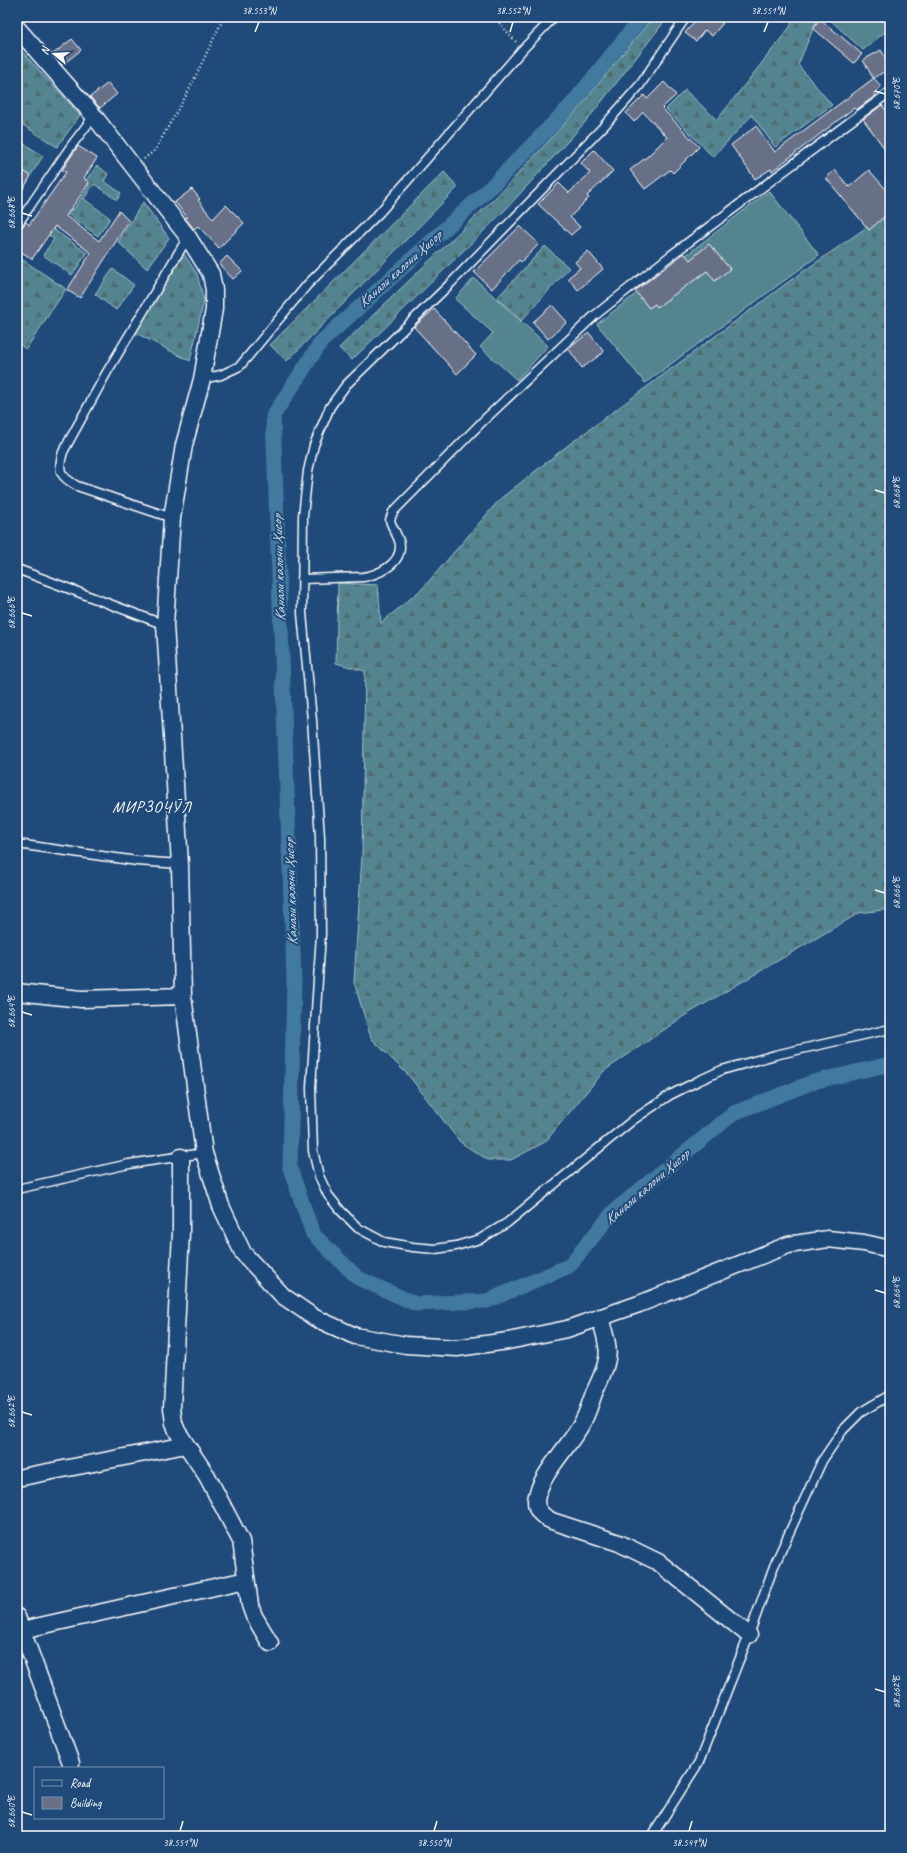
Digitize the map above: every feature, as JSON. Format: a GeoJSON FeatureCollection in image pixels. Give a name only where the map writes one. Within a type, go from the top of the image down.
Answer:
{"type":"FeatureCollection","features":[{"type":"Feature","properties":{"kind":"street"},"geometry":{"type":"LineString","coordinates":[[17,28],[94,116],[188,237],[211,274],[214,290],[214,309],[202,379],[184,445],[172,518],[165,625],[180,864],[183,996],[204,1154],[221,1206],[243,1253],[283,1296],[315,1318],[354,1336],[406,1345],[457,1348],[508,1342],[567,1328],[788,1246],[828,1239],[864,1243],[890,1249]]}},
{"type":"Feature","properties":{"kind":"street"},"geometry":{"type":"LineString","coordinates":[[17,992],[81,999],[183,996]]}},
{"type":"Feature","properties":{"kind":"street"},"geometry":{"type":"LineString","coordinates":[[181,1157],[181,1233],[172,1408],[174,1423],[186,1445],[207,1476],[241,1541],[250,1605],[254,1616],[270,1643]]}},
{"type":"Feature","properties":{"kind":"street"},"geometry":{"type":"LineString","coordinates":[[600,1317],[608,1348],[608,1358],[603,1375],[581,1425],[559,1455],[540,1487],[536,1500],[538,1509],[543,1517],[552,1521],[619,1543],[658,1562],[749,1636]]}},
{"type":"Feature","properties":{"kind":"street"},"geometry":{"type":"LineString","coordinates":[[17,1478],[186,1445]]}},
{"type":"Feature","properties":{"kind":"street"},"geometry":{"type":"LineString","coordinates":[[71,1763],[20,1624],[246,1580]]}},
{"type":"Feature","properties":{"kind":"lane"},"geometry":{"type":"LineString","coordinates":[[202,379],[221,375],[240,366],[307,285],[379,213],[522,50],[554,17]]}},
{"type":"Feature","properties":{"kind":"lane"},"geometry":{"type":"LineString","coordinates":[[686,17],[640,85],[603,127],[451,283],[346,385],[330,407],[314,445],[308,471],[303,516],[302,613],[312,720],[320,837],[321,934],[311,1087],[312,1144],[319,1176],[328,1196],[340,1210],[358,1228],[384,1242],[435,1249],[456,1246],[480,1239],[506,1223],[633,1120],[670,1096],[698,1081],[722,1070],[775,1055],[890,1029]]}},
{"type":"Feature","properties":{"kind":"lane"},"geometry":{"type":"LineString","coordinates":[[302,580],[370,576],[389,566],[397,556],[400,546],[390,520],[393,512],[511,394],[594,316],[670,256],[890,92]]}},
{"type":"Feature","properties":{"kind":"lane"},"geometry":{"type":"LineString","coordinates":[[17,225],[71,146],[94,116]]}},
{"type":"Feature","properties":{"kind":"lane"},"geometry":{"type":"LineString","coordinates":[[172,518],[77,486],[64,478],[60,471],[59,464],[63,452],[107,372],[188,237]]}},
{"type":"Feature","properties":{"kind":"lane"},"geometry":{"type":"LineString","coordinates":[[17,569],[165,625]]}},
{"type":"Feature","properties":{"kind":"lane"},"geometry":{"type":"LineString","coordinates":[[17,844],[137,861],[180,864]]}},
{"type":"Feature","properties":{"kind":"lane"},"geometry":{"type":"LineString","coordinates":[[17,1188],[129,1164],[204,1154]]}},
{"type":"Feature","properties":{"kind":"lane"},"geometry":{"type":"LineString","coordinates":[[652,1836],[699,1762],[749,1636],[774,1566],[822,1462],[843,1430],[861,1412],[890,1395]]}},
{"type":"Feature","properties":{"kind":"path"},"geometry":{"type":"LineString","coordinates":[[134,166],[155,150],[188,92],[224,17]]}},
{"type":"Feature","properties":{"kind":"path"},"geometry":{"type":"LineString","coordinates":[[494,17],[522,50]]}},
{"type":"Feature","properties":{"kind":"green space"},"geometry":{"type":"Polygon","coordinates":[[[653,17],[668,17],[588,119],[507,208],[352,360],[339,348],[498,195],[579,108],[653,17]]]}},
{"type":"Feature","properties":{"kind":"green space"},"geometry":{"type":"Polygon","coordinates":[[[794,17],[818,17],[798,65],[832,105],[775,147],[752,115],[713,157],[666,109],[685,90],[717,120],[790,27],[794,17]]]}},
{"type":"Feature","properties":{"kind":"green space"},"geometry":{"type":"Polygon","coordinates":[[[827,17],[890,17],[890,28],[863,50],[827,17]]]}},
{"type":"Feature","properties":{"kind":"green space"},"geometry":{"type":"Polygon","coordinates":[[[17,46],[80,115],[57,147],[17,121],[17,46]]]}},
{"type":"Feature","properties":{"kind":"green space"},"geometry":{"type":"Polygon","coordinates":[[[17,139],[43,156],[17,197],[17,139]]]}},
{"type":"Feature","properties":{"kind":"green space"},"geometry":{"type":"Polygon","coordinates":[[[97,165],[108,174],[104,181],[121,193],[117,200],[94,184],[84,199],[110,218],[98,236],[65,212],[53,229],[87,253],[72,275],[43,255],[54,239],[31,222],[66,205],[73,210],[89,186],[84,183],[97,165]]]}},
{"type":"Feature","properties":{"kind":"green space"},"geometry":{"type":"Polygon","coordinates":[[[444,172],[458,187],[287,361],[270,345],[444,172]]]}},
{"type":"Feature","properties":{"kind":"green space"},"geometry":{"type":"Polygon","coordinates":[[[769,191],[819,255],[645,383],[597,324],[769,191]]]}},
{"type":"Feature","properties":{"kind":"green space"},"geometry":{"type":"Polygon","coordinates":[[[143,202],[169,238],[147,269],[118,242],[143,202]]]}},
{"type":"Feature","properties":{"kind":"green space"},"geometry":{"type":"Polygon","coordinates":[[[890,211],[890,909],[859,913],[684,1016],[604,1071],[545,1142],[511,1160],[488,1160],[460,1142],[409,1076],[371,1038],[354,982],[362,856],[365,671],[336,663],[338,583],[378,585],[381,623],[423,588],[500,499],[567,446],[791,280],[890,211]]]}},
{"type":"Feature","properties":{"kind":"green space"},"geometry":{"type":"Polygon","coordinates":[[[545,246],[569,268],[521,321],[497,298],[545,246]]]}},
{"type":"Feature","properties":{"kind":"green space"},"geometry":{"type":"Polygon","coordinates":[[[184,254],[197,274],[204,300],[190,361],[134,332],[184,254]]]}},
{"type":"Feature","properties":{"kind":"green space"},"geometry":{"type":"Polygon","coordinates":[[[17,256],[66,289],[26,349],[17,343],[17,256]]]}},
{"type":"Feature","properties":{"kind":"green space"},"geometry":{"type":"Polygon","coordinates":[[[113,269],[134,285],[116,310],[95,294],[113,269]]]}},
{"type":"Feature","properties":{"kind":"green space"},"geometry":{"type":"Polygon","coordinates":[[[474,278],[548,346],[517,380],[480,347],[493,333],[455,299],[474,278]]]}},
{"type":"Feature","properties":{"kind":"building"},"geometry":{"type":"Polygon","coordinates":[[[691,17],[716,17],[723,23],[712,36],[705,30],[696,41],[685,33],[695,21],[691,17]]]}},
{"type":"Feature","properties":{"kind":"building"},"geometry":{"type":"Polygon","coordinates":[[[820,19],[862,54],[854,63],[813,28],[820,19]]]}},
{"type":"Feature","properties":{"kind":"building"},"geometry":{"type":"Polygon","coordinates":[[[72,39],[81,50],[62,65],[53,54],[72,39]]]}},
{"type":"Feature","properties":{"kind":"building"},"geometry":{"type":"Polygon","coordinates":[[[881,50],[890,65],[890,69],[873,78],[863,60],[881,50]]]}},
{"type":"Feature","properties":{"kind":"building"},"geometry":{"type":"Polygon","coordinates":[[[874,78],[881,87],[874,93],[875,96],[856,110],[854,108],[772,171],[771,169],[755,179],[731,145],[756,126],[775,152],[874,78]]]}},
{"type":"Feature","properties":{"kind":"building"},"geometry":{"type":"Polygon","coordinates":[[[664,82],[676,95],[662,108],[699,147],[673,173],[670,170],[645,189],[630,170],[648,156],[667,137],[643,112],[634,122],[626,113],[644,95],[647,99],[664,82]]]}},
{"type":"Feature","properties":{"kind":"building"},"geometry":{"type":"Polygon","coordinates":[[[108,83],[117,94],[100,108],[90,97],[108,83]]]}},
{"type":"Feature","properties":{"kind":"building"},"geometry":{"type":"Polygon","coordinates":[[[882,105],[890,115],[890,156],[863,119],[882,105]]]}},
{"type":"Feature","properties":{"kind":"building"},"geometry":{"type":"Polygon","coordinates":[[[78,146],[97,158],[84,178],[89,183],[66,216],[99,241],[119,211],[129,221],[80,298],[67,290],[91,253],[55,226],[32,259],[17,249],[17,230],[26,222],[29,225],[66,172],[62,170],[78,146]]]}},
{"type":"Feature","properties":{"kind":"building"},"geometry":{"type":"Polygon","coordinates":[[[594,150],[613,171],[587,196],[589,198],[570,217],[580,227],[571,235],[538,204],[559,183],[569,193],[590,173],[581,163],[594,150]]]}},
{"type":"Feature","properties":{"kind":"building"},"geometry":{"type":"Polygon","coordinates":[[[17,167],[31,176],[17,199],[17,167]]]}},
{"type":"Feature","properties":{"kind":"building"},"geometry":{"type":"Polygon","coordinates":[[[835,170],[849,187],[869,170],[890,194],[890,212],[869,230],[826,178],[835,170]]]}},
{"type":"Feature","properties":{"kind":"building"},"geometry":{"type":"Polygon","coordinates":[[[192,189],[200,199],[198,200],[213,219],[226,205],[244,223],[219,248],[198,226],[194,229],[175,202],[192,189]]]}},
{"type":"Feature","properties":{"kind":"building"},"geometry":{"type":"Polygon","coordinates":[[[520,226],[539,244],[521,262],[519,260],[492,289],[474,272],[520,226]]]}},
{"type":"Feature","properties":{"kind":"building"},"geometry":{"type":"Polygon","coordinates":[[[709,244],[730,269],[715,281],[707,271],[657,307],[655,304],[649,308],[635,291],[684,253],[690,260],[709,244]]]}},
{"type":"Feature","properties":{"kind":"building"},"geometry":{"type":"Polygon","coordinates":[[[588,251],[603,269],[578,290],[568,278],[580,268],[575,262],[588,251]]]}},
{"type":"Feature","properties":{"kind":"building"},"geometry":{"type":"Polygon","coordinates":[[[227,256],[242,271],[233,279],[219,264],[227,256]]]}},
{"type":"Feature","properties":{"kind":"building"},"geometry":{"type":"Polygon","coordinates":[[[552,305],[567,322],[548,339],[533,322],[552,305]]]}},
{"type":"Feature","properties":{"kind":"building"},"geometry":{"type":"Polygon","coordinates":[[[434,309],[476,355],[457,374],[414,327],[434,309]]]}},
{"type":"Feature","properties":{"kind":"building"},"geometry":{"type":"Polygon","coordinates":[[[589,333],[604,352],[582,368],[568,348],[589,333]]]}},
{"type":"Feature","properties":{"kind":"waterway","name":"Канали калони Ҳисор"},"geometry":{"type":"LineString","coordinates":[[642,17],[573,103],[491,187],[321,342],[273,416],[294,979],[290,1168],[313,1234],[358,1278],[416,1304],[487,1301],[569,1266],[614,1211],[734,1113],[813,1082],[890,1064]]}},
{"type":"Feature","properties":{"kind":"district","name":"МИРЗОЧӮЛ"},"geometry":{"type":"Point","coordinates":[152,807]}}]}
